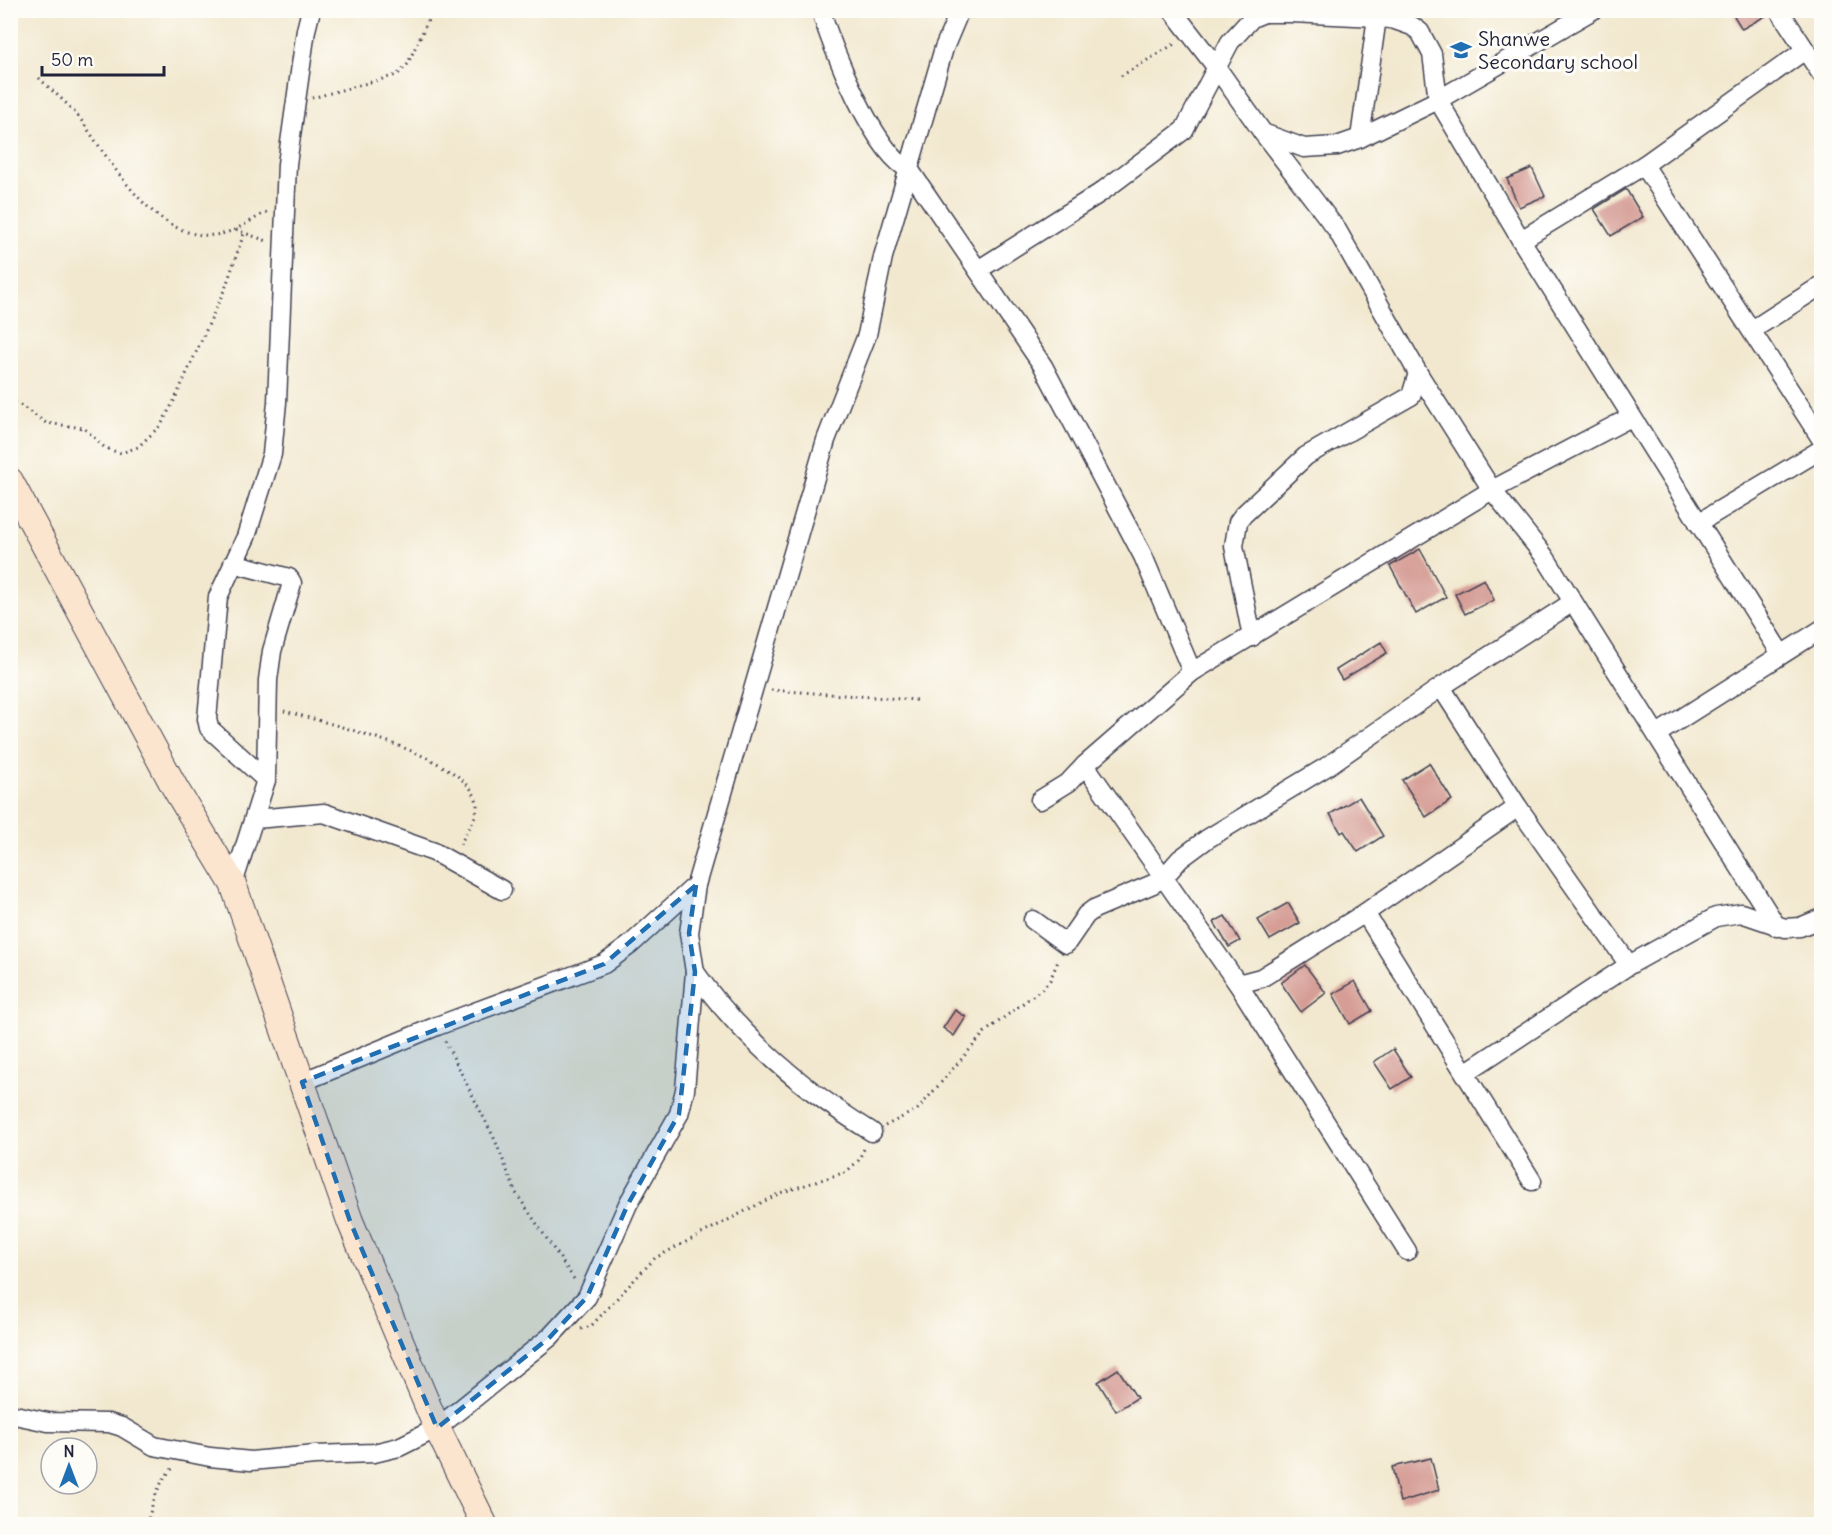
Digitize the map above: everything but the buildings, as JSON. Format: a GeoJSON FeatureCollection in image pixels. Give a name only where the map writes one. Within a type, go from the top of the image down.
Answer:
{"type":"FeatureCollection","features":[{"type":"Feature","properties":{"kind":"street"},"geometry":{"type":"LineString","coordinates":[[266,780],[207,724],[218,597],[246,537],[272,454],[277,402],[285,204],[306,30],[312,10]]}},
{"type":"Feature","properties":{"kind":"street"},"geometry":{"type":"LineString","coordinates":[[821,10],[852,88],[879,142],[898,164],[909,169],[1043,366],[1101,473],[1160,592],[1192,672]]}},
{"type":"Feature","properties":{"kind":"street"},"geometry":{"type":"LineString","coordinates":[[10,1414],[48,1422],[109,1423],[122,1427],[154,1446],[251,1461],[315,1455],[374,1453],[399,1447],[437,1428],[550,1337],[587,1297],[628,1204],[679,1114],[685,1090],[695,972],[689,933],[696,885],[751,689],[826,440],[867,335],[883,257],[944,48],[960,10]]}},
{"type":"Feature","properties":{"kind":"street"},"geometry":{"type":"LineString","coordinates":[[1172,10],[1336,230],[1418,373],[1492,490],[1545,557],[1657,734],[1744,878],[1778,927]]}},
{"type":"Feature","properties":{"kind":"street"},"geometry":{"type":"LineString","coordinates":[[1263,134],[1304,147],[1337,146],[1360,138],[1438,100],[1593,10]]}},
{"type":"Feature","properties":{"kind":"street"},"geometry":{"type":"LineString","coordinates":[[1779,10],[1821,75]]}},
{"type":"Feature","properties":{"kind":"street"},"geometry":{"type":"LineString","coordinates":[[978,270],[1100,193],[1184,130],[1230,42],[1243,26],[1264,13],[1377,17],[1395,20],[1420,32],[1432,54],[1438,100],[1521,240],[1781,654]]}},
{"type":"Feature","properties":{"kind":"street"},"geometry":{"type":"LineString","coordinates":[[1360,138],[1377,17]]}},
{"type":"Feature","properties":{"kind":"street"},"geometry":{"type":"LineString","coordinates":[[1521,240],[1644,165],[1805,50]]}},
{"type":"Feature","properties":{"kind":"street"},"geometry":{"type":"LineString","coordinates":[[1644,165],[1821,440]]}},
{"type":"Feature","properties":{"kind":"street"},"geometry":{"type":"LineString","coordinates":[[1752,330],[1821,285]]}},
{"type":"Feature","properties":{"kind":"street"},"geometry":{"type":"LineString","coordinates":[[1252,637],[1234,546],[1238,522],[1306,456],[1411,396],[1418,373]]}},
{"type":"Feature","properties":{"kind":"street"},"geometry":{"type":"LineString","coordinates":[[1040,800],[1069,782],[1085,765],[1192,672],[1492,490],[1631,417]]}},
{"type":"Feature","properties":{"kind":"street"},"geometry":{"type":"LineString","coordinates":[[1698,523],[1821,449]]}},
{"type":"Feature","properties":{"kind":"street"},"geometry":{"type":"LineString","coordinates":[[10,481],[175,788],[234,884],[350,1221],[437,1428],[484,1524]]}},
{"type":"Feature","properties":{"kind":"street"},"geometry":{"type":"LineString","coordinates":[[233,563],[289,578],[292,583],[272,651],[268,680],[266,780],[234,884]]}},
{"type":"Feature","properties":{"kind":"street"},"geometry":{"type":"LineString","coordinates":[[1033,920],[1066,944],[1086,915],[1153,884],[1165,876],[1180,859],[1207,839],[1326,767],[1441,687],[1573,602]]}},
{"type":"Feature","properties":{"kind":"street"},"geometry":{"type":"LineString","coordinates":[[1657,734],[1821,629]]}},
{"type":"Feature","properties":{"kind":"street"},"geometry":{"type":"LineString","coordinates":[[1441,687],[1518,807],[1629,965]]}},
{"type":"Feature","properties":{"kind":"street"},"geometry":{"type":"LineString","coordinates":[[1085,765],[1165,876],[1238,984],[1407,1251]]}},
{"type":"Feature","properties":{"kind":"street"},"geometry":{"type":"LineString","coordinates":[[1238,984],[1262,978],[1365,913],[1518,807]]}},
{"type":"Feature","properties":{"kind":"street"},"geometry":{"type":"LineString","coordinates":[[255,819],[324,813],[434,852],[502,890]]}},
{"type":"Feature","properties":{"kind":"street"},"geometry":{"type":"LineString","coordinates":[[302,1082],[437,1026],[604,964],[630,945],[696,885]]}},
{"type":"Feature","properties":{"kind":"street"},"geometry":{"type":"LineString","coordinates":[[1365,913],[1532,1181]]}},
{"type":"Feature","properties":{"kind":"street"},"geometry":{"type":"LineString","coordinates":[[1465,1073],[1629,965],[1716,917],[1730,913],[1759,917],[1778,927],[1800,927],[1821,918]]}},
{"type":"Feature","properties":{"kind":"street"},"geometry":{"type":"LineString","coordinates":[[695,972],[717,1004],[755,1042],[839,1112],[872,1132]]}},
{"type":"Feature","properties":{"kind":"path"},"geometry":{"type":"LineString","coordinates":[[296,102],[397,75],[407,65],[433,10]]}},
{"type":"Feature","properties":{"kind":"path"},"geometry":{"type":"LineString","coordinates":[[1121,76],[1190,33]]}},
{"type":"Feature","properties":{"kind":"path"},"geometry":{"type":"LineString","coordinates":[[39,78],[80,118],[139,200],[170,222],[190,231],[211,235],[236,229],[285,204]]}},
{"type":"Feature","properties":{"kind":"path"},"geometry":{"type":"LineString","coordinates":[[236,229],[282,247]]}},
{"type":"Feature","properties":{"kind":"path"},"geometry":{"type":"LineString","coordinates":[[10,398],[46,423],[84,428],[104,447],[114,451],[121,453],[138,447],[161,425],[175,399],[226,286],[244,232]]}},
{"type":"Feature","properties":{"kind":"path"},"geometry":{"type":"LineString","coordinates":[[751,689],[916,700]]}},
{"type":"Feature","properties":{"kind":"path"},"geometry":{"type":"LineString","coordinates":[[268,706],[399,746],[445,767],[474,795],[477,803],[476,810],[451,862]]}},
{"type":"Feature","properties":{"kind":"path"},"geometry":{"type":"LineString","coordinates":[[550,1337],[566,1330],[591,1326],[656,1258],[682,1242],[791,1188],[853,1168],[872,1132],[918,1109],[985,1032],[1050,980],[1066,944]]}},
{"type":"Feature","properties":{"kind":"path"},"geometry":{"type":"LineString","coordinates":[[437,1026],[495,1140],[516,1193],[587,1297]]}},
{"type":"Feature","properties":{"kind":"path"},"geometry":{"type":"LineString","coordinates":[[147,1524],[155,1494],[164,1478],[192,1453]]}},
{"type":"Feature","properties":{"kind":"highlighted area"},"geometry":{"type":"Polygon","coordinates":[[[696,885],[689,933],[695,972],[679,1114],[628,1204],[587,1297],[550,1337],[437,1428],[350,1221],[302,1082],[604,964],[696,885]]]}},
{"type":"Feature","properties":{"kind":"place","name":"Shanwe Secondary school"},"geometry":{"type":"Point","coordinates":[1461,50]}}]}
